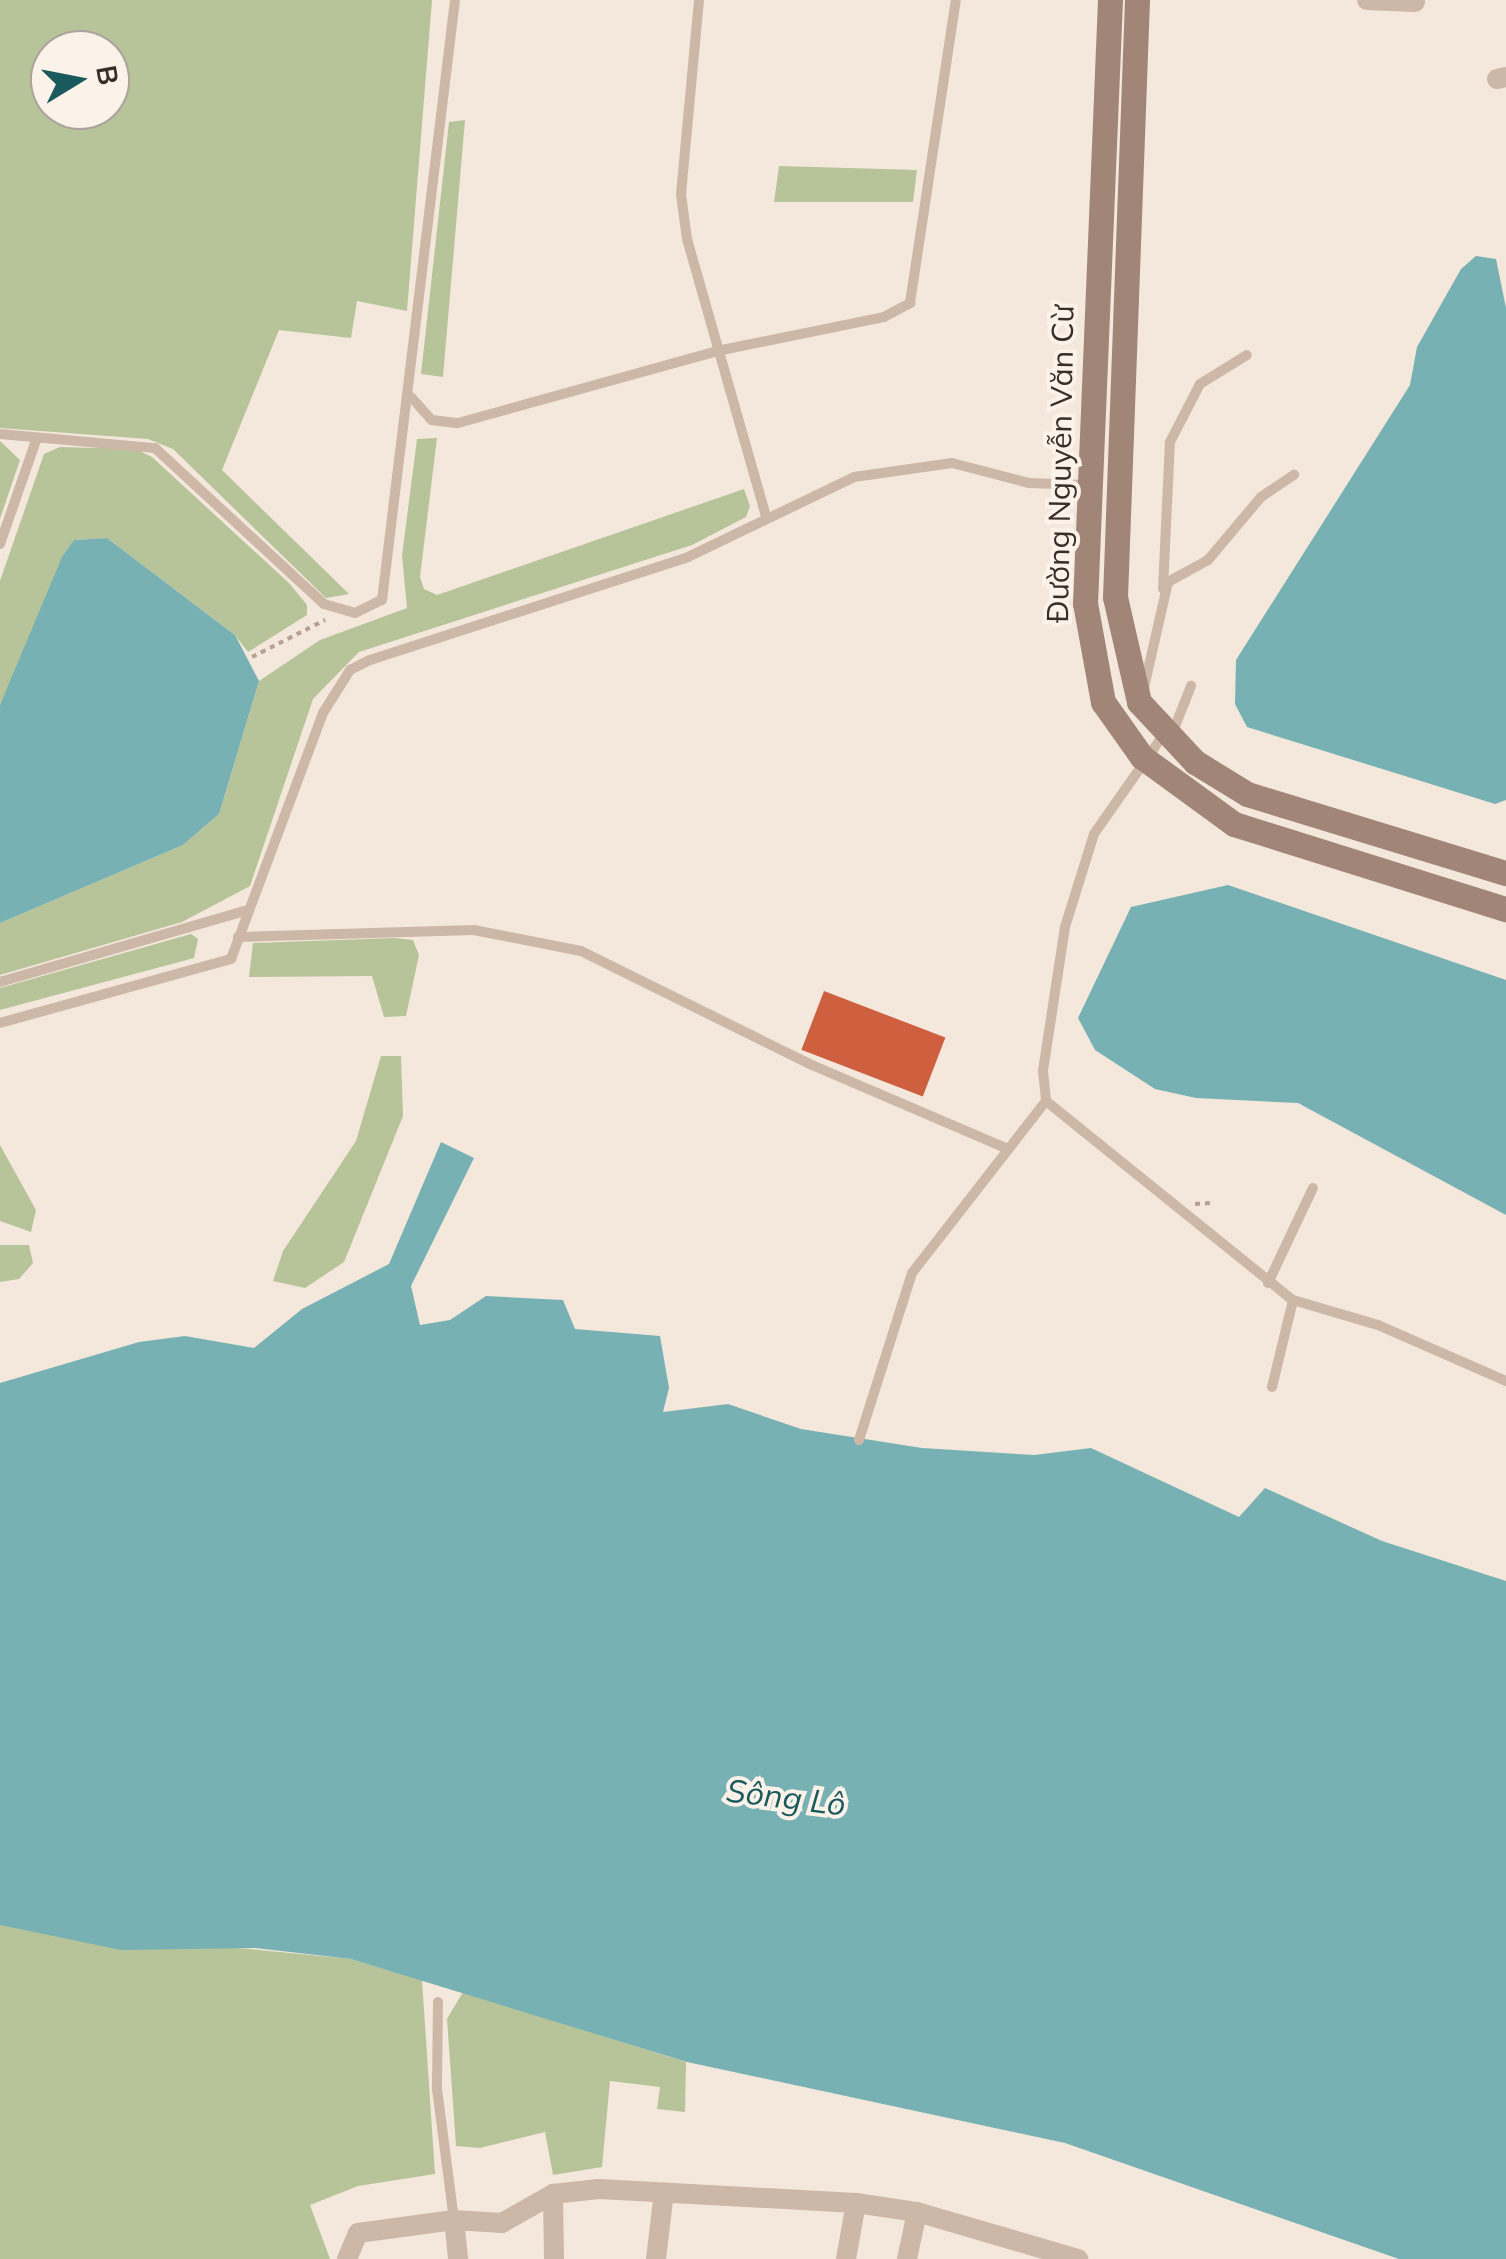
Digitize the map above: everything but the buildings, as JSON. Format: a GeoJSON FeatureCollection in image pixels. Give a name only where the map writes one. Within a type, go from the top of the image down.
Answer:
{"type":"FeatureCollection","features":[{"type":"Feature","properties":{"kind":"main road","name":"Đường Nguyễn Văn Cừ"},"geometry":{"type":"LineString","coordinates":[[1110,0],[1085,604],[1092,664],[1103,702],[1142,757],[1234,824],[1506,909]]}},
{"type":"Feature","properties":{"kind":"main road","name":"Đường Nguyễn Văn Cừ"},"geometry":{"type":"LineString","coordinates":[[1137,0],[1115,597],[1138,702],[1167,737],[1246,794],[1506,873]]}},
{"type":"Feature","properties":{"kind":"street"},"geometry":{"type":"LineString","coordinates":[[1367,0],[1415,2]]}},
{"type":"Feature","properties":{"kind":"street"},"geometry":{"type":"LineString","coordinates":[[347,2259],[358,2233],[454,2220],[502,2223],[553,2194],[664,2192],[856,2203],[917,2212],[1033,2253],[1078,2259]]}},
{"type":"Feature","properties":{"kind":"street"},"geometry":{"type":"LineString","coordinates":[[656,2259],[664,2192]]}},
{"type":"Feature","properties":{"kind":"street"},"geometry":{"type":"LineString","coordinates":[[553,2194],[554,2259]]}},
{"type":"Feature","properties":{"kind":"street"},"geometry":{"type":"LineString","coordinates":[[846,2259],[856,2203]]}},
{"type":"Feature","properties":{"kind":"street"},"geometry":{"type":"LineString","coordinates":[[907,2259],[917,2212]]}},
{"type":"Feature","properties":{"kind":"street"},"geometry":{"type":"LineString","coordinates":[[454,2220],[458,2259]]}},
{"type":"Feature","properties":{"kind":"lane"},"geometry":{"type":"LineString","coordinates":[[0,434],[156,448],[338,613],[366,610],[382,600],[388,586],[411,397],[455,0]]}},
{"type":"Feature","properties":{"kind":"lane"},"geometry":{"type":"LineString","coordinates":[[699,0],[681,194],[718,351],[766,516]]}},
{"type":"Feature","properties":{"kind":"lane"},"geometry":{"type":"LineString","coordinates":[[411,397],[432,420],[458,423],[718,351],[884,317],[910,303],[956,0]]}},
{"type":"Feature","properties":{"kind":"lane"},"geometry":{"type":"LineString","coordinates":[[1138,702],[1157,652],[1170,442],[1200,384],[1247,355]]}},
{"type":"Feature","properties":{"kind":"lane"},"geometry":{"type":"LineString","coordinates":[[0,544],[37,438]]}},
{"type":"Feature","properties":{"kind":"lane"},"geometry":{"type":"LineString","coordinates":[[0,1023],[231,958],[245,911],[265,880],[323,713],[350,670],[688,557],[766,516],[854,477],[952,463],[1030,483],[1088,485]]}},
{"type":"Feature","properties":{"kind":"lane"},"geometry":{"type":"LineString","coordinates":[[1163,592],[1168,582],[1208,560],[1260,497],[1294,475]]}},
{"type":"Feature","properties":{"kind":"lane"},"geometry":{"type":"LineString","coordinates":[[859,1440],[912,1273],[1046,1100],[1044,1071],[1065,928],[1094,834],[1142,757],[1167,737],[1190,686]]}},
{"type":"Feature","properties":{"kind":"lane"},"geometry":{"type":"LineString","coordinates":[[0,982],[245,911]]}},
{"type":"Feature","properties":{"kind":"lane"},"geometry":{"type":"LineString","coordinates":[[238,937],[474,930],[582,950],[812,1065],[1006,1148]]}},
{"type":"Feature","properties":{"kind":"lane"},"geometry":{"type":"LineString","coordinates":[[1046,1100],[1294,1300],[1378,1325],[1506,1382]]}},
{"type":"Feature","properties":{"kind":"lane"},"geometry":{"type":"LineString","coordinates":[[1268,1282],[1313,1188]]}},
{"type":"Feature","properties":{"kind":"lane"},"geometry":{"type":"LineString","coordinates":[[1272,1387],[1294,1300]]}},
{"type":"Feature","properties":{"kind":"lane"},"geometry":{"type":"LineString","coordinates":[[438,2002],[438,2089],[454,2220]]}},
{"type":"Feature","properties":{"kind":"path"},"geometry":{"type":"LineString","coordinates":[[252,657],[338,613]]}},
{"type":"Feature","properties":{"kind":"green space"},"geometry":{"type":"Polygon","coordinates":[[[0,0],[432,0],[407,311],[357,301],[351,338],[279,330],[222,470],[349,594],[326,598],[173,449],[148,439],[0,428],[0,0]]]}},
{"type":"Feature","properties":{"kind":"green space"},"geometry":{"type":"Polygon","coordinates":[[[465,120],[443,377],[421,374],[449,122],[465,120]]]}},
{"type":"Feature","properties":{"kind":"green space"},"geometry":{"type":"Polygon","coordinates":[[[779,166],[917,170],[913,202],[774,202],[779,166]]]}},
{"type":"Feature","properties":{"kind":"green space"},"geometry":{"type":"Polygon","coordinates":[[[437,438],[420,577],[424,589],[437,595],[744,489],[750,506],[746,517],[692,545],[359,652],[313,699],[250,886],[182,922],[0,975],[0,923],[183,845],[219,814],[259,681],[320,640],[407,608],[402,556],[417,439],[437,438]]]}},
{"type":"Feature","properties":{"kind":"green space"},"geometry":{"type":"Polygon","coordinates":[[[0,441],[20,460],[0,519],[0,441]]]}},
{"type":"Feature","properties":{"kind":"green space"},"geometry":{"type":"Polygon","coordinates":[[[60,447],[135,449],[152,457],[290,584],[307,605],[307,615],[248,652],[234,634],[107,538],[74,540],[0,705],[0,581],[44,454],[60,447]]]}},
{"type":"Feature","properties":{"kind":"green space"},"geometry":{"type":"Polygon","coordinates":[[[191,934],[198,939],[194,958],[0,1010],[0,988],[191,934]]]}},
{"type":"Feature","properties":{"kind":"green space"},"geometry":{"type":"Polygon","coordinates":[[[413,940],[419,955],[406,1016],[384,1017],[372,976],[249,977],[253,943],[413,940]]]}},
{"type":"Feature","properties":{"kind":"green space"},"geometry":{"type":"Polygon","coordinates":[[[381,1056],[401,1056],[403,1116],[344,1262],[305,1288],[273,1281],[283,1251],[356,1141],[381,1056]]]}},
{"type":"Feature","properties":{"kind":"green space"},"geometry":{"type":"Polygon","coordinates":[[[0,1145],[36,1210],[31,1232],[0,1221],[0,1145]]]}},
{"type":"Feature","properties":{"kind":"green space"},"geometry":{"type":"Polygon","coordinates":[[[0,1245],[29,1245],[33,1263],[19,1279],[0,1282],[0,1245]]]}},
{"type":"Feature","properties":{"kind":"green space"},"geometry":{"type":"Polygon","coordinates":[[[0,1925],[351,1959],[422,1980],[435,2174],[358,2186],[310,2205],[330,2259],[0,2259],[0,1925]]]}},
{"type":"Feature","properties":{"kind":"green space"},"geometry":{"type":"Polygon","coordinates":[[[463,1992],[686,2062],[685,2112],[657,2109],[660,2087],[610,2081],[602,2167],[553,2175],[545,2132],[480,2148],[456,2146],[447,2019],[463,1992]]]}},
{"type":"Feature","properties":{"kind":"water"},"geometry":{"type":"Polygon","coordinates":[[[1476,256],[1496,259],[1506,308],[1506,800],[1495,804],[1247,727],[1235,704],[1236,660],[1410,385],[1417,347],[1461,269],[1476,256]]]}},
{"type":"Feature","properties":{"kind":"water"},"geometry":{"type":"Polygon","coordinates":[[[107,538],[235,635],[259,681],[219,814],[183,845],[0,923],[0,705],[62,557],[74,540],[107,538]]]}},
{"type":"Feature","properties":{"kind":"water"},"geometry":{"type":"Polygon","coordinates":[[[1228,885],[1506,980],[1506,1215],[1298,1103],[1196,1098],[1155,1089],[1095,1050],[1078,1018],[1131,907],[1228,885]]]}},
{"type":"Feature","properties":{"kind":"water","name":"Sông Lô"},"geometry":{"type":"Polygon","coordinates":[[[441,1142],[474,1158],[411,1286],[420,1325],[450,1320],[486,1296],[563,1300],[575,1329],[660,1336],[669,1388],[663,1412],[728,1404],[801,1429],[922,1448],[1034,1455],[1091,1448],[1239,1517],[1265,1488],[1382,1541],[1506,1581],[1506,2259],[1399,2259],[1065,2143],[687,2062],[351,1959],[255,1948],[121,1950],[0,1925],[0,1383],[139,1342],[185,1336],[254,1348],[302,1309],[389,1264],[441,1142]]]}}]}
